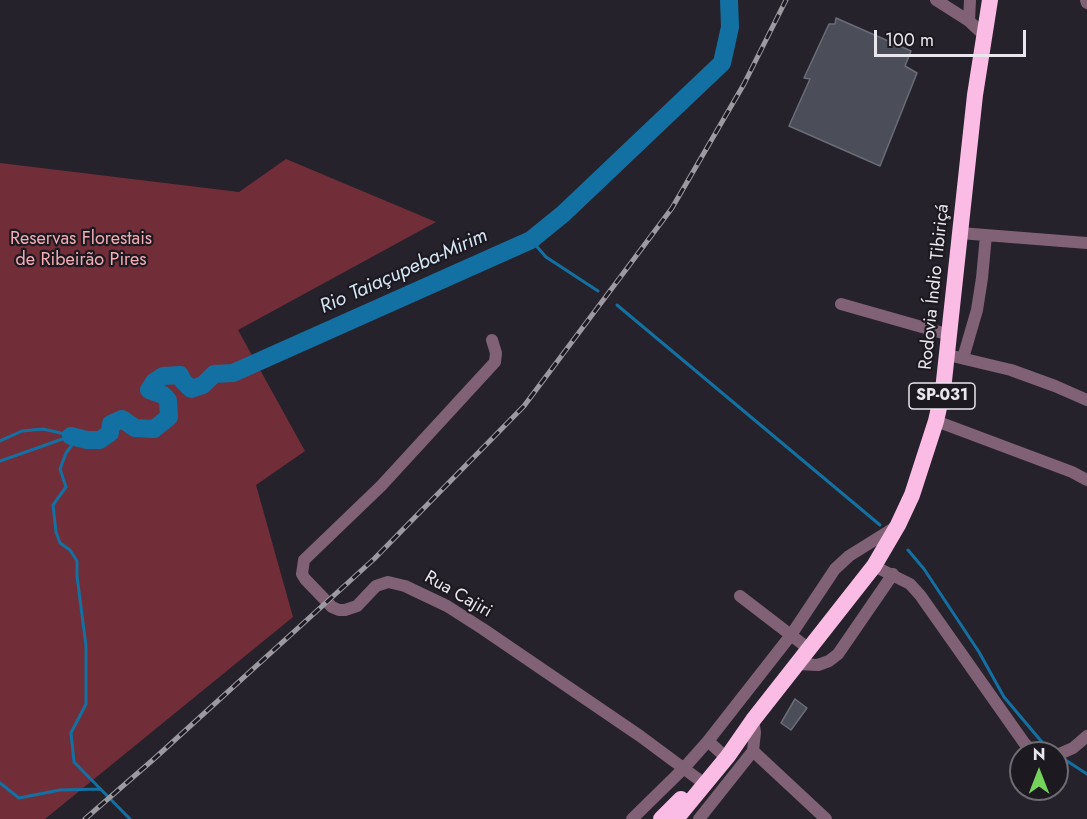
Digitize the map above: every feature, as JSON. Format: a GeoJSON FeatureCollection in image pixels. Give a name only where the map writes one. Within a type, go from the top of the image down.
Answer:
{"type":"FeatureCollection","features":[{"type":"Feature","properties":{"kind":"highway","name":"Rodovia Índio Tibiriçá"},"geometry":{"type":"LineString","coordinates":[[676,819],[728,756],[741,735],[874,566],[898,525],[912,495],[956,357],[950,335],[983,34],[990,0]]}},
{"type":"Feature","properties":{"kind":"highway","name":"Rodovia Índio Tibiriçá"},"geometry":{"type":"LineString","coordinates":[[661,819],[698,780],[714,747],[741,735]]}},
{"type":"Feature","properties":{"kind":"street"},"geometry":{"type":"LineString","coordinates":[[936,0],[969,21],[983,34]]}},
{"type":"Feature","properties":{"kind":"street"},"geometry":{"type":"LineString","coordinates":[[969,21],[970,0]]}},
{"type":"Feature","properties":{"kind":"street"},"geometry":{"type":"LineString","coordinates":[[960,233],[1087,243]]}},
{"type":"Feature","properties":{"kind":"street"},"geometry":{"type":"LineString","coordinates":[[986,235],[977,310],[956,357],[1011,370],[1087,400]]}},
{"type":"Feature","properties":{"kind":"street"},"geometry":{"type":"LineString","coordinates":[[842,304],[950,335]]}},
{"type":"Feature","properties":{"kind":"street","name":"Rua Cajiri"},"geometry":{"type":"LineString","coordinates":[[492,340],[496,353],[495,362],[381,486],[304,560],[302,567],[305,579],[332,607],[345,610],[357,606],[376,586],[396,583],[447,606],[483,628],[698,780]]}},
{"type":"Feature","properties":{"kind":"street"},"geometry":{"type":"LineString","coordinates":[[936,421],[1072,472],[1087,480]]}},
{"type":"Feature","properties":{"kind":"street"},"geometry":{"type":"LineString","coordinates":[[632,819],[684,768],[714,747],[842,562],[898,525]]}},
{"type":"Feature","properties":{"kind":"street"},"geometry":{"type":"LineString","coordinates":[[874,566],[910,584],[920,595],[1023,741]]}},
{"type":"Feature","properties":{"kind":"street"},"geometry":{"type":"LineString","coordinates":[[797,664],[818,665],[838,654],[893,574]]}},
{"type":"Feature","properties":{"kind":"street"},"geometry":{"type":"LineString","coordinates":[[740,596],[809,649]]}},
{"type":"Feature","properties":{"kind":"street"},"geometry":{"type":"LineString","coordinates":[[699,819],[753,751],[755,732],[753,720]]}},
{"type":"Feature","properties":{"kind":"street"},"geometry":{"type":"LineString","coordinates":[[1069,750],[1087,736]]}},
{"type":"Feature","properties":{"kind":"street"},"geometry":{"type":"LineString","coordinates":[[753,751],[826,819]]}},
{"type":"Feature","properties":{"kind":"green space","name":"Reservas Florestais de Ribeirão Pires"},"geometry":{"type":"Polygon","coordinates":[[[286,159],[436,222],[238,330],[305,451],[256,485],[293,617],[45,819],[0,819],[0,163],[239,192],[286,159]]]}},
{"type":"Feature","properties":{"kind":"building"},"geometry":{"type":"Polygon","coordinates":[[[836,18],[911,51],[905,66],[917,73],[880,166],[789,126],[810,79],[804,78],[829,24],[835,24],[836,18]]]}},
{"type":"Feature","properties":{"kind":"building"},"geometry":{"type":"Polygon","coordinates":[[[795,699],[807,708],[791,730],[781,723],[795,699]]]}},
{"type":"Feature","properties":{"kind":"waterway","name":"Rio Taiaçupeba-Mirim"},"geometry":{"type":"LineString","coordinates":[[71,436],[100,440],[110,433],[111,424],[122,419],[135,428],[154,429],[169,417],[168,400],[163,395],[149,390],[154,382],[163,376],[180,375],[191,389],[203,385],[214,374],[233,373],[531,240],[563,214],[722,63],[730,27],[729,0]]}},
{"type":"Feature","properties":{"kind":"waterway"},"geometry":{"type":"LineString","coordinates":[[531,240],[546,257],[598,291]]}},
{"type":"Feature","properties":{"kind":"waterway"},"geometry":{"type":"LineString","coordinates":[[617,305],[880,525]]}},
{"type":"Feature","properties":{"kind":"waterway"},"geometry":{"type":"LineString","coordinates":[[0,441],[22,431],[43,429],[70,435]]}},
{"type":"Feature","properties":{"kind":"waterway"},"geometry":{"type":"LineString","coordinates":[[71,436],[72,445],[60,469],[66,487],[53,505],[56,532],[60,543],[70,550],[77,561],[86,646],[86,704],[71,733],[74,762],[130,819]]}},
{"type":"Feature","properties":{"kind":"waterway"},"geometry":{"type":"LineString","coordinates":[[0,461],[71,436]]}},
{"type":"Feature","properties":{"kind":"waterway"},"geometry":{"type":"LineString","coordinates":[[908,550],[924,569],[979,652],[1004,697],[1041,741]]}},
{"type":"Feature","properties":{"kind":"waterway"},"geometry":{"type":"LineString","coordinates":[[1069,762],[1087,774]]}},
{"type":"Feature","properties":{"kind":"waterway"},"geometry":{"type":"LineString","coordinates":[[0,783],[19,798],[60,790],[100,789]]}},
{"type":"Feature","properties":{"kind":"railway"},"geometry":{"type":"LineString","coordinates":[[85,819],[374,559],[524,406],[672,208],[744,84],[786,0]]}}]}
